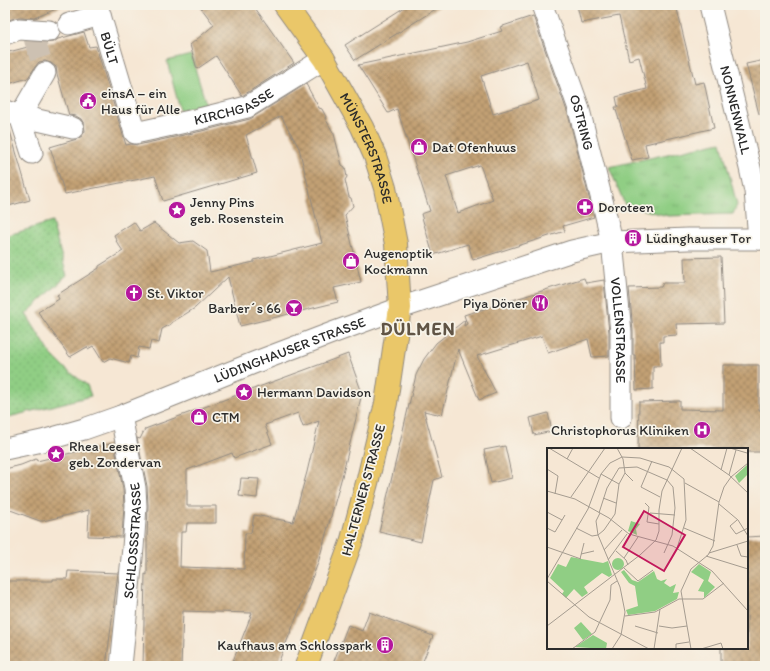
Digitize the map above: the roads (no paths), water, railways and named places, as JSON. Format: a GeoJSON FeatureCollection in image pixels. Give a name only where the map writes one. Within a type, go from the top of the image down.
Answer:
{"type":"FeatureCollection","features":[{"type":"Feature","properties":{"kind":"main road","name":"MÜNSTERSTRASSE"},"geometry":{"type":"LineString","coordinates":[[285,5],[324,59],[362,126],[376,156],[385,188],[396,244],[400,308]]}},
{"type":"Feature","properties":{"kind":"main road","name":"HALTERNER STRASSE"},"geometry":{"type":"LineString","coordinates":[[306,666],[351,543],[368,479],[386,403],[400,308]]}},
{"type":"Feature","properties":{"kind":"street","name":"OSTRING"},"geometry":{"type":"LineString","coordinates":[[542,5],[578,106],[606,212],[612,242]]}},
{"type":"Feature","properties":{"kind":"street","name":"NONNENWALL"},"geometry":{"type":"LineString","coordinates":[[710,5],[750,168],[762,240]]}},
{"type":"Feature","properties":{"kind":"street"},"geometry":{"type":"LineString","coordinates":[[69,24],[98,10]]}},
{"type":"Feature","properties":{"kind":"street","name":"BÜLT"},"geometry":{"type":"LineString","coordinates":[[98,10],[128,122]]}},
{"type":"Feature","properties":{"kind":"street"},"geometry":{"type":"LineString","coordinates":[[5,34],[19,30],[39,33]]}},
{"type":"Feature","properties":{"kind":"street","name":"KIRCHGASSE"},"geometry":{"type":"LineString","coordinates":[[128,122],[199,119],[247,107],[324,59]]}},
{"type":"Feature","properties":{"kind":"street"},"geometry":{"type":"LineString","coordinates":[[13,114],[45,72]]}},
{"type":"Feature","properties":{"kind":"street"},"geometry":{"type":"LineString","coordinates":[[13,114],[73,128]]}},
{"type":"Feature","properties":{"kind":"street"},"geometry":{"type":"LineString","coordinates":[[13,114],[32,153]]}},
{"type":"Feature","properties":{"kind":"street","name":"LÜDINGHAUSER STRASSE"},"geometry":{"type":"LineString","coordinates":[[5,449],[42,441],[121,416],[256,362],[400,308],[572,252],[612,242],[688,239],[762,240]]}},
{"type":"Feature","properties":{"kind":"street","name":"VOLLENSTRASSE"},"geometry":{"type":"LineString","coordinates":[[612,242],[621,332],[621,418]]}},
{"type":"Feature","properties":{"kind":"street","name":"SCHLOSSSTRASSE"},"geometry":{"type":"LineString","coordinates":[[121,416],[135,488],[136,506],[121,666]]}},
{"type":"Feature","properties":{"kind":"tunnel"},"geometry":{"type":"LineString","coordinates":[[34,38],[45,73]]}},
{"type":"Feature","properties":{"kind":"place","name":"einsA – ein Haus für Alle"},"geometry":{"type":"Point","coordinates":[88,101]}},
{"type":"Feature","properties":{"kind":"place","name":"Dat Ofenhuus"},"geometry":{"type":"Point","coordinates":[419,147]}},
{"type":"Feature","properties":{"kind":"place","name":"Doroteen"},"geometry":{"type":"Point","coordinates":[585,207]}},
{"type":"Feature","properties":{"kind":"place","name":"Jenny Pins geb. Rosenstein"},"geometry":{"type":"Point","coordinates":[177,210]}},
{"type":"Feature","properties":{"kind":"place","name":"Lüdinghauser Tor"},"geometry":{"type":"Point","coordinates":[633,238]}},
{"type":"Feature","properties":{"kind":"place","name":"Augenoptik Kockmann"},"geometry":{"type":"Point","coordinates":[351,261]}},
{"type":"Feature","properties":{"kind":"place","name":"St. Viktor"},"geometry":{"type":"Point","coordinates":[134,293]}},
{"type":"Feature","properties":{"kind":"place","name":"Piya Döner"},"geometry":{"type":"Point","coordinates":[540,303]}},
{"type":"Feature","properties":{"kind":"place","name":"Barber´s 66"},"geometry":{"type":"Point","coordinates":[294,308]}},
{"type":"Feature","properties":{"kind":"place","name":"Hermann Davidson"},"geometry":{"type":"Point","coordinates":[244,392]}},
{"type":"Feature","properties":{"kind":"place","name":"CTM"},"geometry":{"type":"Point","coordinates":[199,417]}},
{"type":"Feature","properties":{"kind":"place","name":"Christophorus Kliniken"},"geometry":{"type":"Point","coordinates":[702,430]}},
{"type":"Feature","properties":{"kind":"place","name":"Rhea Leeser geb. Zondervan"},"geometry":{"type":"Point","coordinates":[56,454]}},
{"type":"Feature","properties":{"kind":"place","name":"Kaufhaus am Schlosspark"},"geometry":{"type":"Point","coordinates":[385,645]}},
{"type":"Feature","properties":{"kind":"district","name":"DÜLMEN"},"geometry":{"type":"Point","coordinates":[418,329]}}]}
